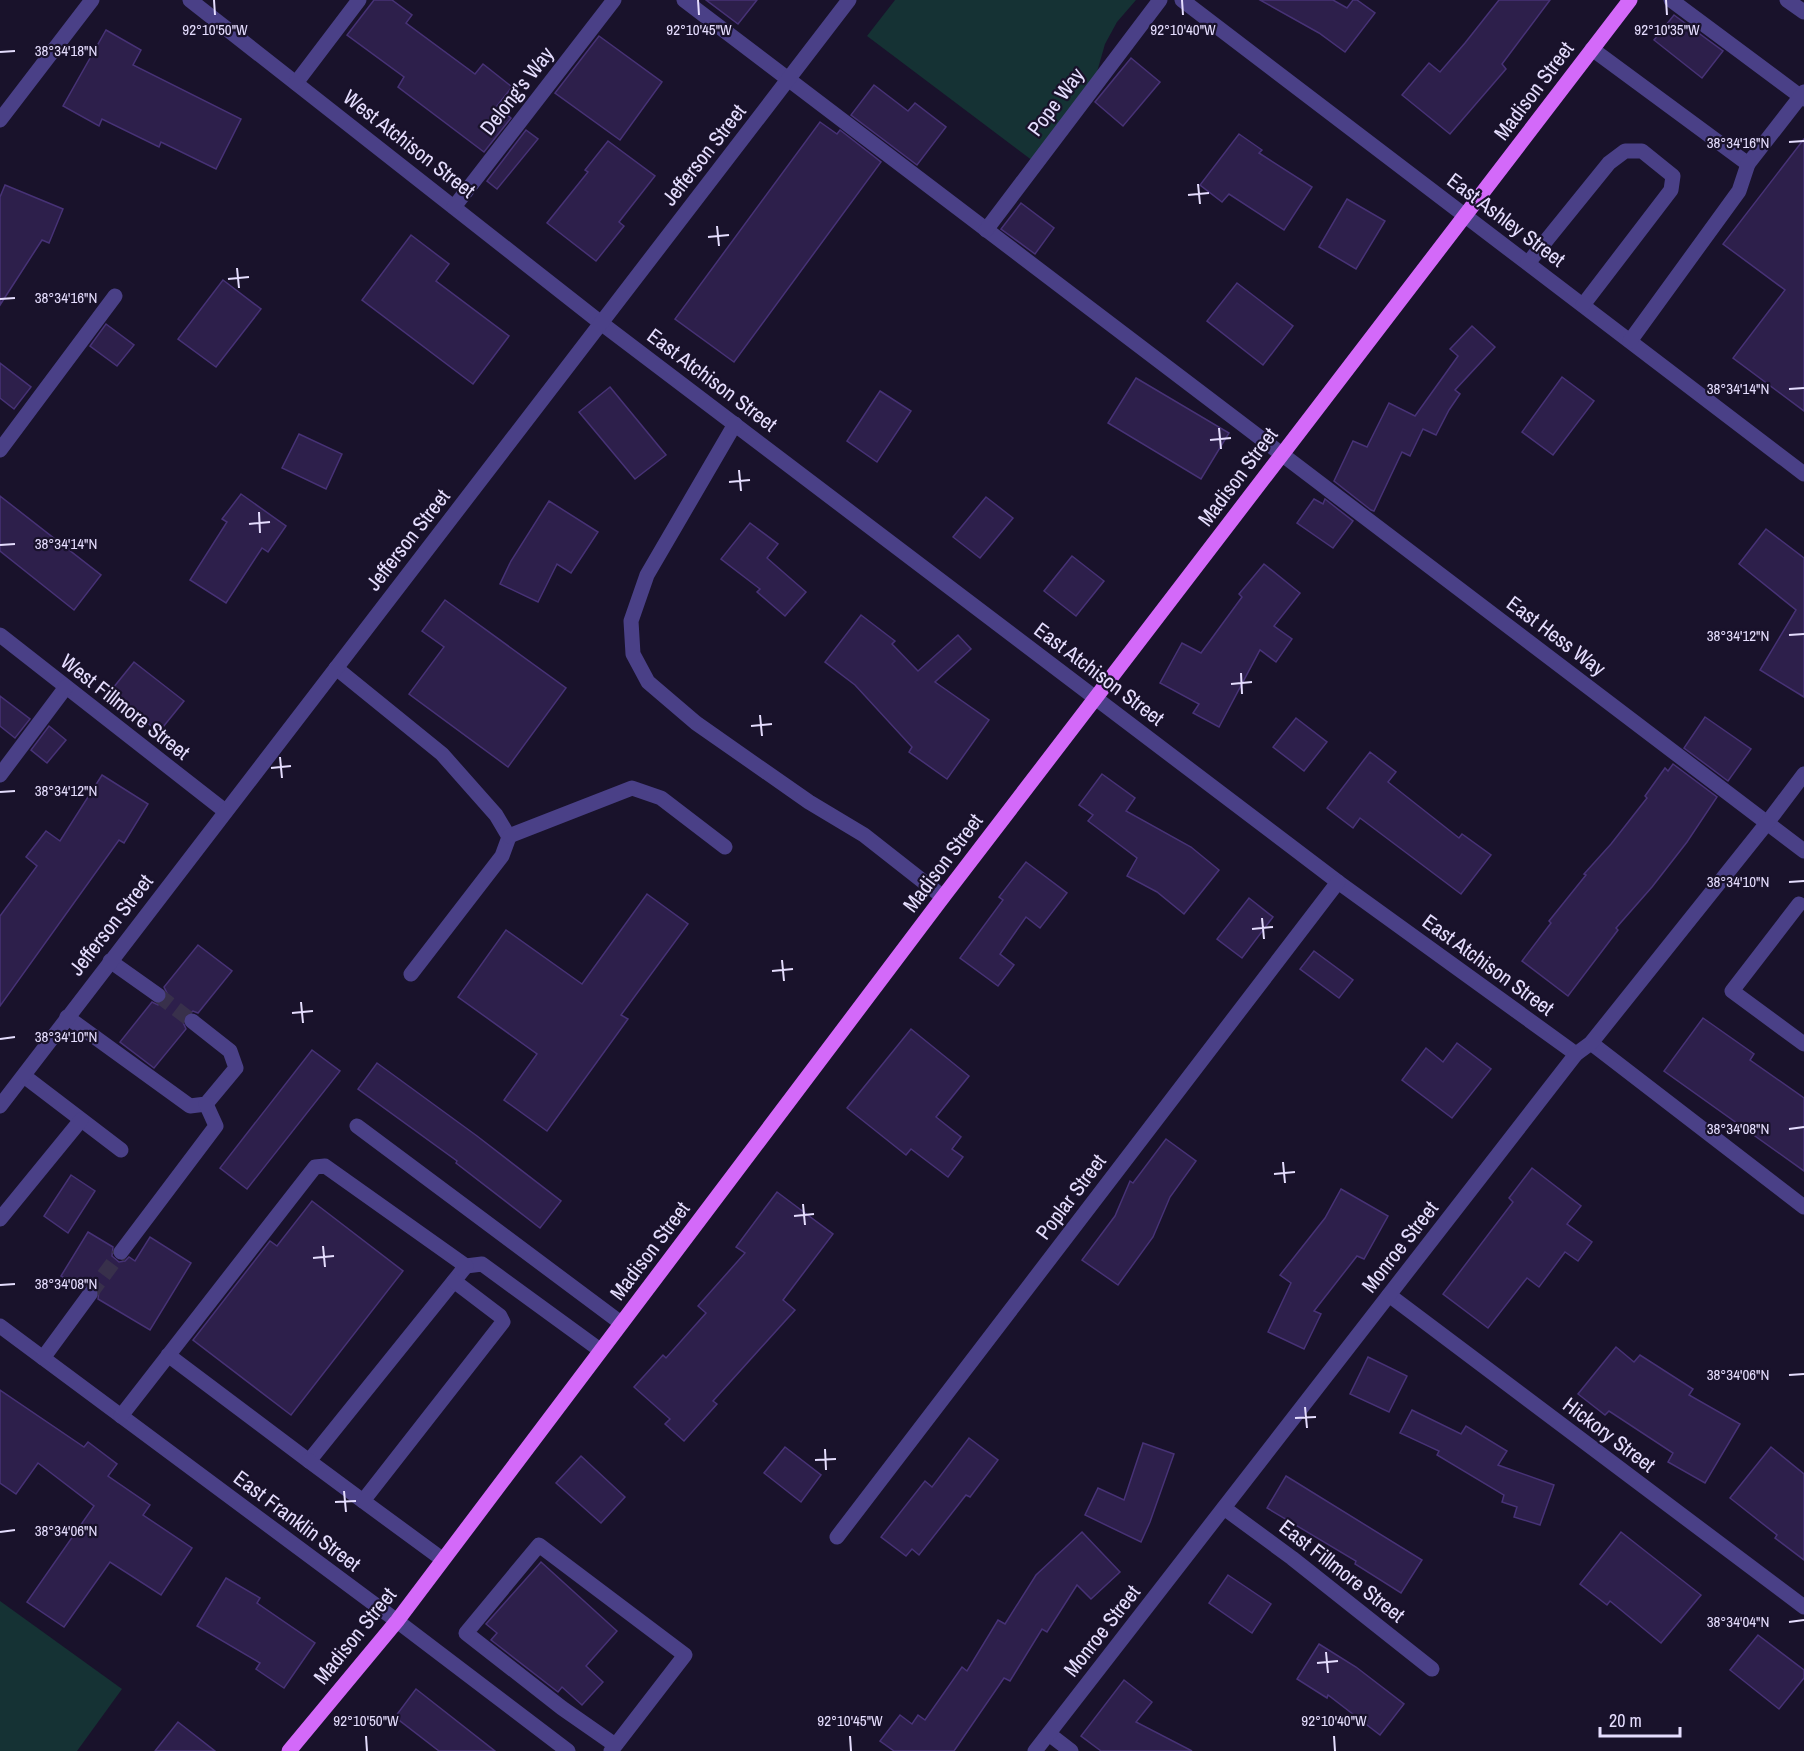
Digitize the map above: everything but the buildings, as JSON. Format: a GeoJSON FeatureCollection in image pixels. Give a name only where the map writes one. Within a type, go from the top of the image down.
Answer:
{"type":"FeatureCollection","features":[{"type":"Feature","properties":{"kind":"main road","name":"Madison Street"},"geometry":{"type":"LineString","coordinates":[[289,1751],[397,1621],[943,897],[1630,0]]}},
{"type":"Feature","properties":{"kind":"street"},"geometry":{"type":"LineString","coordinates":[[0,120],[92,0]]}},
{"type":"Feature","properties":{"kind":"street","name":"West Atchison Street"},"geometry":{"type":"LineString","coordinates":[[190,0],[601,323]]}},
{"type":"Feature","properties":{"kind":"street"},"geometry":{"type":"LineString","coordinates":[[297,82],[359,0]]}},
{"type":"Feature","properties":{"kind":"street","name":"Delong's Way"},"geometry":{"type":"LineString","coordinates":[[454,207],[614,0]]}},
{"type":"Feature","properties":{"kind":"street","name":"East Hess Way"},"geometry":{"type":"LineString","coordinates":[[684,0],[1804,851]]}},
{"type":"Feature","properties":{"kind":"street","name":"Jefferson Street"},"geometry":{"type":"LineString","coordinates":[[0,1106],[849,0]]}},
{"type":"Feature","properties":{"kind":"street","name":"Pope Way"},"geometry":{"type":"LineString","coordinates":[[986,230],[1160,0]]}},
{"type":"Feature","properties":{"kind":"street","name":"East Ashley Street"},"geometry":{"type":"LineString","coordinates":[[1182,0],[1804,474]]}},
{"type":"Feature","properties":{"kind":"street"},"geometry":{"type":"LineString","coordinates":[[1630,341],[1739,191],[1748,164],[1803,96],[1671,0]]}},
{"type":"Feature","properties":{"kind":"street"},"geometry":{"type":"LineString","coordinates":[[1787,0],[1804,12]]}},
{"type":"Feature","properties":{"kind":"street"},"geometry":{"type":"LineString","coordinates":[[1592,49],[1748,164]]}},
{"type":"Feature","properties":{"kind":"street"},"geometry":{"type":"LineString","coordinates":[[1528,263],[1609,163],[1625,151],[1641,151],[1672,176],[1671,190],[1583,305]]}},
{"type":"Feature","properties":{"kind":"street"},"geometry":{"type":"LineString","coordinates":[[0,450],[115,296]]}},
{"type":"Feature","properties":{"kind":"street","name":"East Atchison Street"},"geometry":{"type":"LineString","coordinates":[[601,323],[1338,882],[1576,1054]]}},
{"type":"Feature","properties":{"kind":"street"},"geometry":{"type":"LineString","coordinates":[[735,424],[647,575],[631,621],[633,654],[648,682],[696,723],[808,802],[864,835],[943,897]]}},
{"type":"Feature","properties":{"kind":"street","name":"West Fillmore Street"},"geometry":{"type":"LineString","coordinates":[[0,635],[225,811]]}},
{"type":"Feature","properties":{"kind":"street"},"geometry":{"type":"LineString","coordinates":[[336,668],[442,754],[496,815],[509,836]]}},
{"type":"Feature","properties":{"kind":"street"},"geometry":{"type":"LineString","coordinates":[[0,775],[66,687]]}},
{"type":"Feature","properties":{"kind":"street","name":"Monroe Street"},"geometry":{"type":"LineString","coordinates":[[1035,1751],[1576,1054],[1591,1043],[1804,774]]}},
{"type":"Feature","properties":{"kind":"street"},"geometry":{"type":"LineString","coordinates":[[411,974],[502,856],[509,836],[632,788],[661,798],[725,848]]}},
{"type":"Feature","properties":{"kind":"street","name":"Poplar Street"},"geometry":{"type":"LineString","coordinates":[[837,1537],[1338,882]]}},
{"type":"Feature","properties":{"kind":"street"},"geometry":{"type":"LineString","coordinates":[[1802,903],[1732,991],[1804,1044]]}},
{"type":"Feature","properties":{"kind":"street"},"geometry":{"type":"LineString","coordinates":[[110,961],[158,995]]}},
{"type":"Feature","properties":{"kind":"street"},"geometry":{"type":"LineString","coordinates":[[67,1017],[190,1106],[206,1104],[236,1068],[230,1051],[192,1021]]}},
{"type":"Feature","properties":{"kind":"street"},"geometry":{"type":"LineString","coordinates":[[1591,1043],[1804,1207]]}},
{"type":"Feature","properties":{"kind":"street"},"geometry":{"type":"LineString","coordinates":[[24,1076],[121,1150]]}},
{"type":"Feature","properties":{"kind":"street"},"geometry":{"type":"LineString","coordinates":[[122,1252],[216,1126],[206,1104]]}},
{"type":"Feature","properties":{"kind":"street"},"geometry":{"type":"LineString","coordinates":[[0,1219],[81,1119]]}},
{"type":"Feature","properties":{"kind":"street"},"geometry":{"type":"LineString","coordinates":[[357,1126],[621,1323]]}},
{"type":"Feature","properties":{"kind":"street"},"geometry":{"type":"LineString","coordinates":[[121,1416],[315,1167],[325,1166],[466,1266],[482,1264],[600,1350]]}},
{"type":"Feature","properties":{"kind":"street"},"geometry":{"type":"LineString","coordinates":[[309,1461],[466,1266]]}},
{"type":"Feature","properties":{"kind":"street"},"geometry":{"type":"LineString","coordinates":[[363,1501],[503,1322],[500,1316],[454,1281]]}},
{"type":"Feature","properties":{"kind":"street"},"geometry":{"type":"LineString","coordinates":[[43,1358],[90,1294]]}},
{"type":"Feature","properties":{"kind":"street","name":"Hickory Street"},"geometry":{"type":"LineString","coordinates":[[1389,1295],[1804,1607]]}},
{"type":"Feature","properties":{"kind":"street","name":"East Franklin Street"},"geometry":{"type":"LineString","coordinates":[[0,1326],[568,1751]]}},
{"type":"Feature","properties":{"kind":"street"},"geometry":{"type":"LineString","coordinates":[[168,1355],[442,1559]]}},
{"type":"Feature","properties":{"kind":"street","name":"East Fillmore Street"},"geometry":{"type":"LineString","coordinates":[[1224,1508],[1293,1558],[1432,1669]]}},
{"type":"Feature","properties":{"kind":"street"},"geometry":{"type":"LineString","coordinates":[[539,1545],[685,1655],[613,1748],[466,1633],[539,1545]]}},
{"type":"Feature","properties":{"kind":"street"},"geometry":{"type":"LineString","coordinates":[[1049,1734],[1071,1751]]}},
{"type":"Feature","properties":{"kind":"green space"},"geometry":{"type":"Polygon","coordinates":[[[895,0],[1136,0],[1117,22],[1105,44],[1095,79],[1033,161],[867,36],[895,0]]]}},
{"type":"Feature","properties":{"kind":"green space"},"geometry":{"type":"Polygon","coordinates":[[[0,1601],[122,1689],[77,1751],[0,1751],[0,1601]]]}},
{"type":"Feature","properties":{"kind":"tunnel"},"geometry":{"type":"LineString","coordinates":[[158,995],[192,1021]]}},
{"type":"Feature","properties":{"kind":"tunnel"},"geometry":{"type":"LineString","coordinates":[[90,1294],[121,1252]]}}]}
